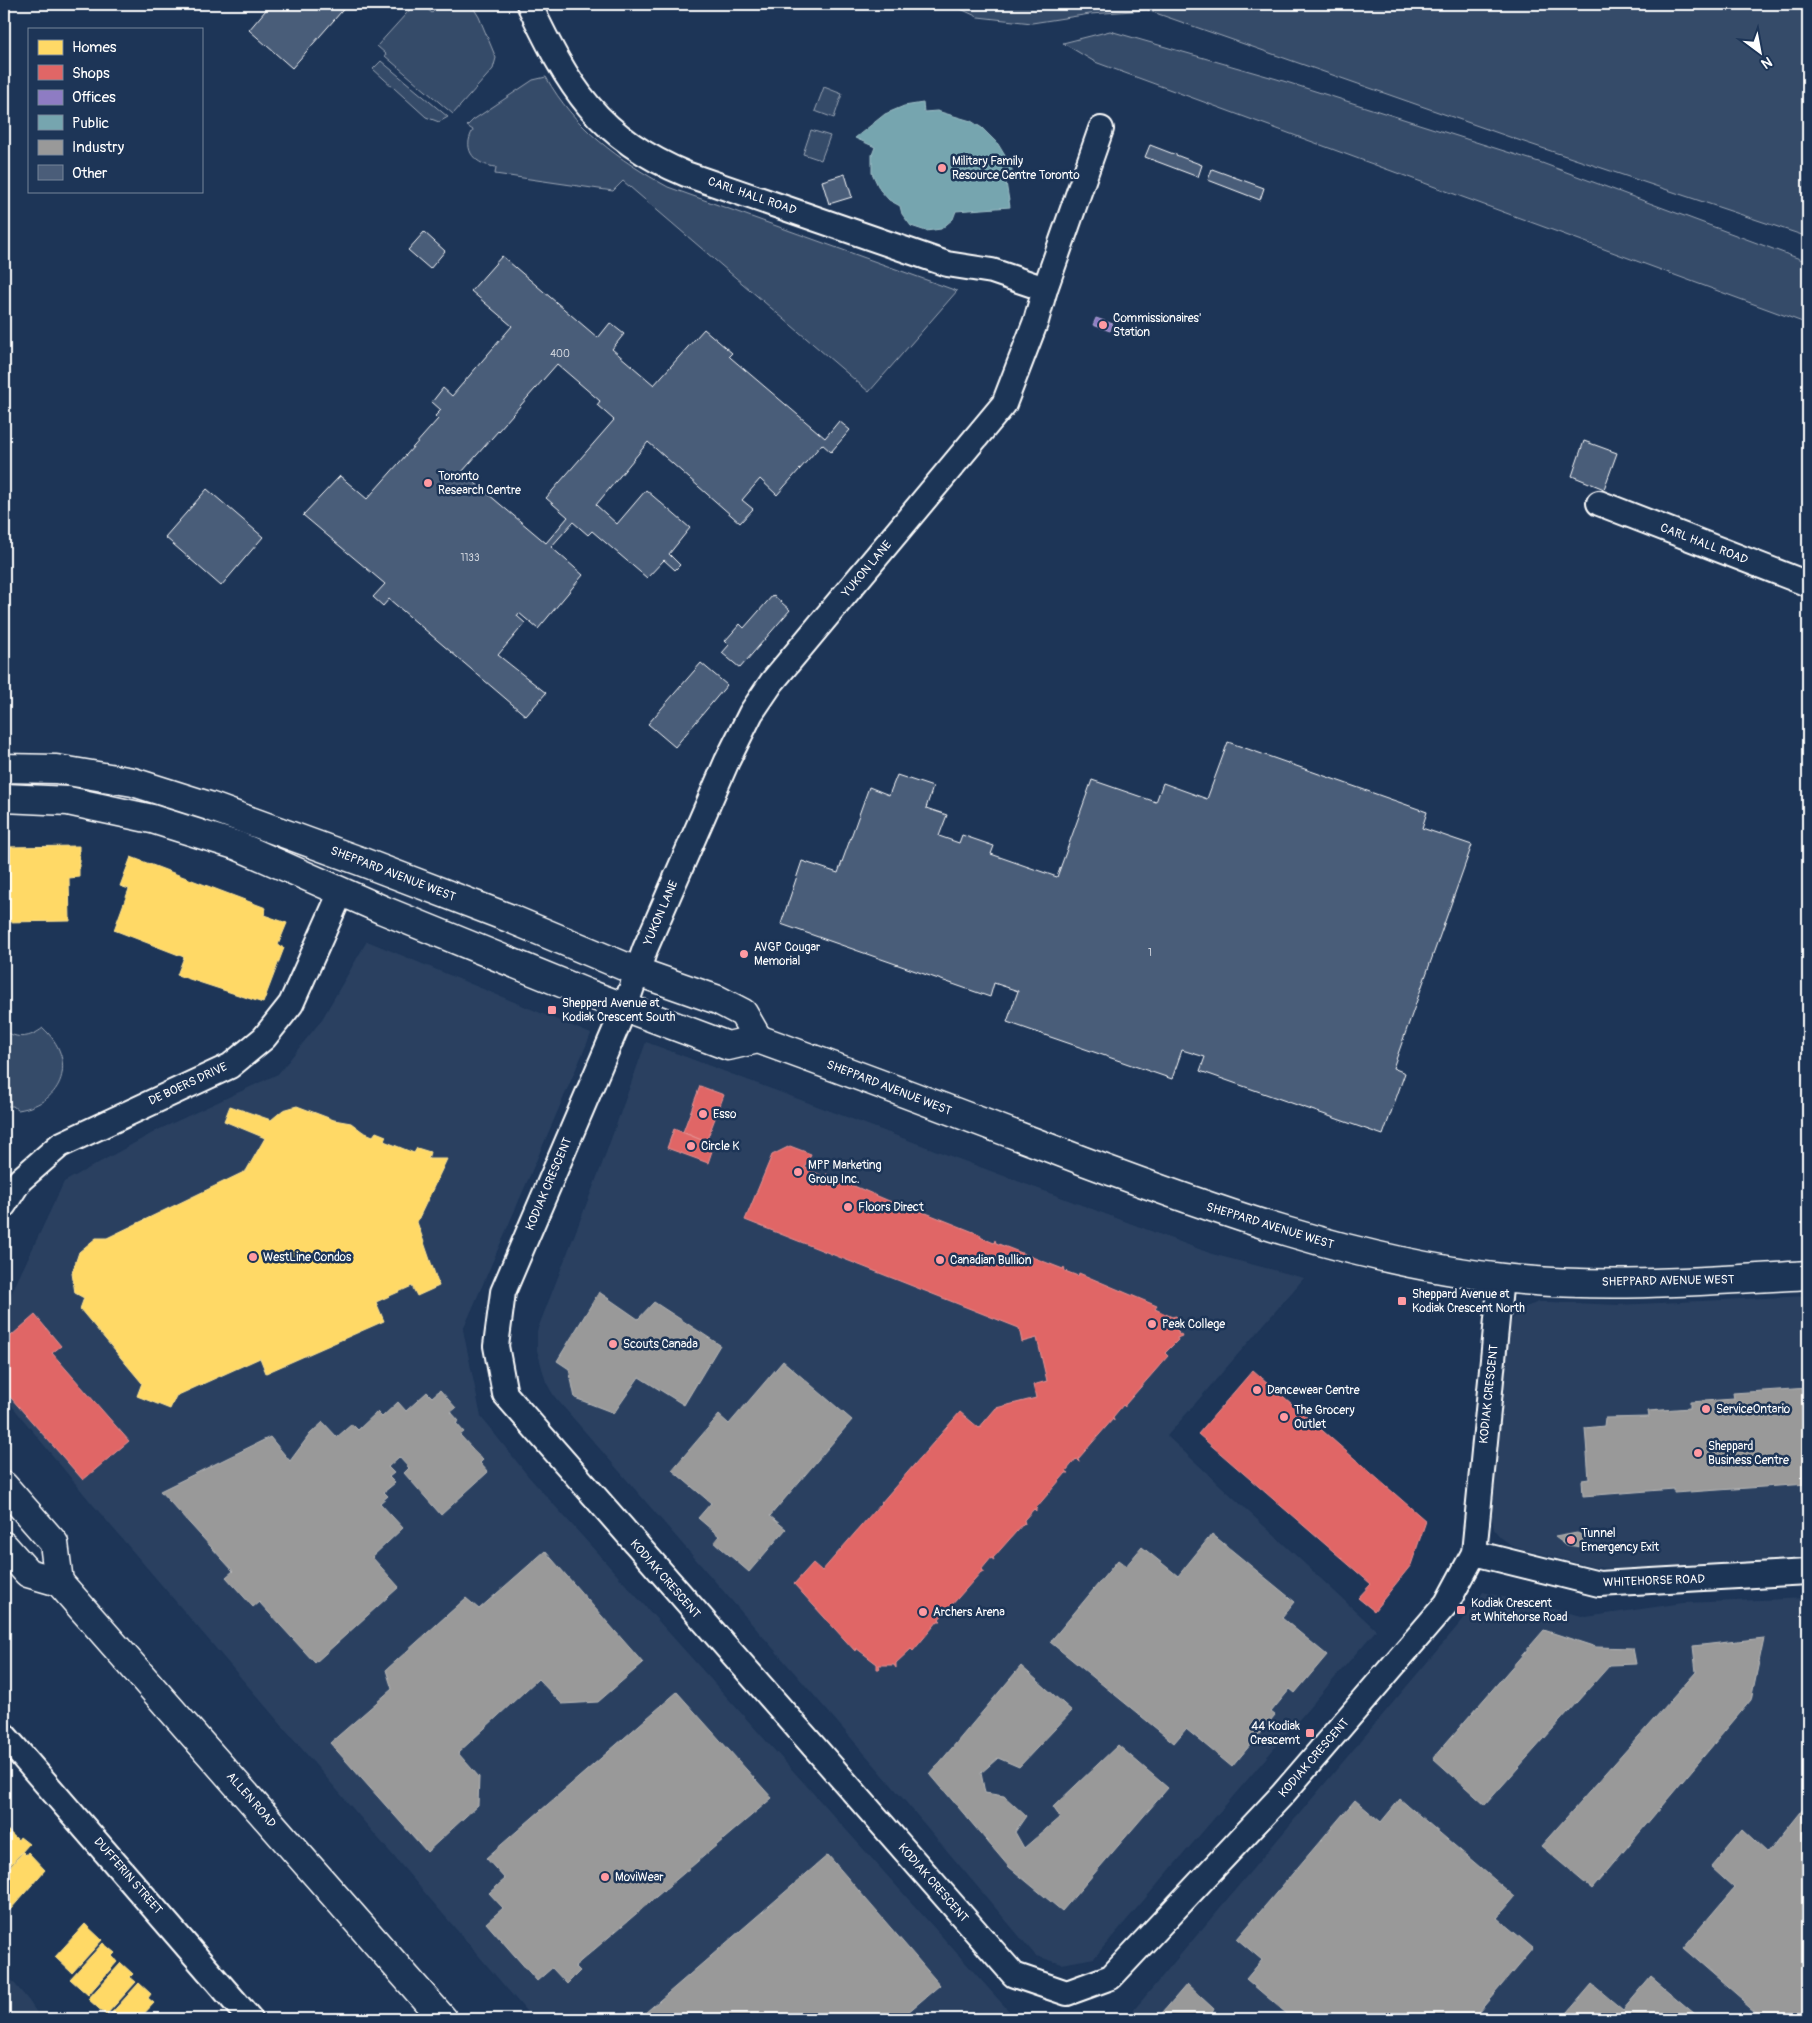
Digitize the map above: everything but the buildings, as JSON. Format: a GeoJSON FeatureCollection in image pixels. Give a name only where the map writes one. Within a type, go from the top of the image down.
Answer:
{"type":"FeatureCollection","features":[{"type":"Feature","properties":{"kind":"main road","name":"SHEPPARD AVENUE WEST"},"geometry":{"type":"LineString","coordinates":[[4,768],[56,769],[133,782],[209,806],[509,918],[638,972],[718,1000],[743,1013],[758,1039],[1212,1209],[1345,1248],[1450,1270],[1501,1278],[1610,1283],[1808,1275]]}},
{"type":"Feature","properties":{"kind":"main road"},"geometry":{"type":"LineString","coordinates":[[4,798],[68,801],[152,819],[238,846],[341,892],[625,1008],[728,1046],[758,1039]]}},
{"type":"Feature","properties":{"kind":"main road"},"geometry":{"type":"LineString","coordinates":[[4,1486],[54,1543],[59,1582],[28,1573],[4,1546]]}},
{"type":"Feature","properties":{"kind":"main road","name":"ALLEN ROAD"},"geometry":{"type":"LineString","coordinates":[[59,1582],[443,2019]]}},
{"type":"Feature","properties":{"kind":"street","name":"CARL HALL ROAD"},"geometry":{"type":"LineString","coordinates":[[529,4],[560,67],[582,100],[616,134],[655,160],[686,174],[947,264],[992,271],[1045,289]]}},
{"type":"Feature","properties":{"kind":"street","name":"YUKON LANE"},"geometry":{"type":"LineString","coordinates":[[625,1008],[645,950],[726,761],[751,713],[772,682],[1004,404],[1036,321],[1045,289],[1101,129]]}},
{"type":"Feature","properties":{"kind":"street","name":"CARL HALL ROAD"},"geometry":{"type":"LineString","coordinates":[[1599,503],[1808,584]]}},
{"type":"Feature","properties":{"kind":"street","name":"DE BOERS DRIVE"},"geometry":{"type":"LineString","coordinates":[[4,1205],[20,1180],[60,1145],[230,1066],[264,1038],[291,1004],[341,892]]}},
{"type":"Feature","properties":{"kind":"street","name":"KODIAK CRESCENT"},"geometry":{"type":"LineString","coordinates":[[625,1008],[503,1292],[496,1346],[504,1394],[1014,1975],[1067,1993],[1111,1978],[1282,1795],[1447,1603],[1474,1553],[1501,1278]]}},
{"type":"Feature","properties":{"kind":"street","name":"WHITEHORSE ROAD"},"geometry":{"type":"LineString","coordinates":[[1474,1553],[1599,1584],[1630,1584],[1808,1572]]}},
{"type":"Feature","properties":{"kind":"street","name":"DUFFERIN STREET"},"geometry":{"type":"LineString","coordinates":[[4,1735],[250,2019]]}},
{"type":"Feature","properties":{"kind":"shaded area"},"geometry":{"type":"Polygon","coordinates":[[[415,4],[421,4],[432,13],[441,4],[471,4],[479,17],[496,58],[493,69],[453,114],[385,56],[386,54],[377,46],[415,4]]]}},
{"type":"Feature","properties":{"kind":"shaded area"},"geometry":{"type":"Polygon","coordinates":[[[950,4],[1808,4],[1808,237],[1521,141],[1147,10],[1090,14],[1032,23],[978,17],[950,4]]]}},
{"type":"Feature","properties":{"kind":"shaded area"},"geometry":{"type":"Polygon","coordinates":[[[1110,31],[1277,79],[1542,163],[1808,262],[1808,324],[1095,62],[1063,43],[1110,31]]]}},
{"type":"Feature","properties":{"kind":"shaded area"},"geometry":{"type":"Polygon","coordinates":[[[381,61],[448,117],[439,122],[426,117],[373,69],[381,61]]]}},
{"type":"Feature","properties":{"kind":"shaded area"},"geometry":{"type":"Polygon","coordinates":[[[546,77],[570,112],[599,141],[632,166],[668,187],[957,291],[869,392],[623,181],[613,191],[495,174],[496,167],[477,160],[470,150],[469,144],[473,130],[467,126],[533,80],[546,77]]]}},
{"type":"Feature","properties":{"kind":"shaded area"},"geometry":{"type":"Polygon","coordinates":[[[824,87],[842,94],[834,118],[815,111],[824,87]]]}},
{"type":"Feature","properties":{"kind":"shaded area"},"geometry":{"type":"Polygon","coordinates":[[[811,130],[830,136],[821,160],[803,154],[811,130]]]}},
{"type":"Feature","properties":{"kind":"shaded area"},"geometry":{"type":"Polygon","coordinates":[[[367,941],[591,1034],[463,1330],[481,1417],[528,1476],[1016,2019],[533,2019],[89,1500],[4,1396],[4,1309],[64,1182],[160,1129],[278,1074],[321,1021],[367,941]]]}},
{"type":"Feature","properties":{"kind":"shaded area"},"geometry":{"type":"Polygon","coordinates":[[[43,1028],[54,1040],[60,1053],[63,1066],[61,1078],[55,1089],[46,1099],[34,1106],[18,1110],[13,1106],[4,1106],[4,1030],[14,1035],[28,1036],[43,1028]]]}},
{"type":"Feature","properties":{"kind":"shaded area"},"geometry":{"type":"Polygon","coordinates":[[[646,1042],[1212,1254],[1304,1278],[1167,1436],[1376,1630],[1094,1958],[1062,1964],[1036,1956],[878,1769],[554,1396],[546,1382],[537,1350],[537,1331],[601,1167],[646,1042]]]}},
{"type":"Feature","properties":{"kind":"shaded area"},"geometry":{"type":"Polygon","coordinates":[[[1808,1296],[1808,1557],[1616,1569],[1593,1567],[1514,1547],[1499,1536],[1494,1529],[1492,1516],[1508,1332],[1513,1318],[1523,1308],[1539,1302],[1618,1305],[1808,1296]]]}},
{"type":"Feature","properties":{"kind":"shaded area"},"geometry":{"type":"Polygon","coordinates":[[[1483,1592],[1586,1617],[1683,1603],[1808,1598],[1808,2019],[1123,2019],[1128,2017],[1472,1609],[1483,1592]]]}},
{"type":"Feature","properties":{"kind":"shaded area"},"geometry":{"type":"Polygon","coordinates":[[[4,1971],[29,2001],[41,2019],[4,2019],[4,1971]]]}},
{"type":"Feature","properties":{"kind":"place","name":"Military Family Resource Centre Toronto"},"geometry":{"type":"Point","coordinates":[942,168]}},
{"type":"Feature","properties":{"kind":"place","name":"Commissionaires' Station"},"geometry":{"type":"Point","coordinates":[1103,325]}},
{"type":"Feature","properties":{"kind":"place","name":"Toronto Research Centre"},"geometry":{"type":"Point","coordinates":[428,483]}},
{"type":"Feature","properties":{"kind":"place","name":"AVGP Cougar Memorial"},"geometry":{"type":"Point","coordinates":[744,954]}},
{"type":"Feature","properties":{"kind":"place","name":"Sheppard Avenue at Kodiak Crescent South"},"geometry":{"type":"Point","coordinates":[552,1010]}},
{"type":"Feature","properties":{"kind":"place","name":"Esso"},"geometry":{"type":"Point","coordinates":[703,1114]}},
{"type":"Feature","properties":{"kind":"place","name":"Circle K"},"geometry":{"type":"Point","coordinates":[691,1146]}},
{"type":"Feature","properties":{"kind":"place","name":"MPP Marketing Group Inc."},"geometry":{"type":"Point","coordinates":[798,1172]}},
{"type":"Feature","properties":{"kind":"place","name":"Floors Direct"},"geometry":{"type":"Point","coordinates":[848,1207]}},
{"type":"Feature","properties":{"kind":"place","name":"WestLine Condos"},"geometry":{"type":"Point","coordinates":[253,1257]}},
{"type":"Feature","properties":{"kind":"place","name":"Canadian Bullion"},"geometry":{"type":"Point","coordinates":[940,1260]}},
{"type":"Feature","properties":{"kind":"place","name":"Sheppard Avenue at Kodiak Crescent North"},"geometry":{"type":"Point","coordinates":[1402,1301]}},
{"type":"Feature","properties":{"kind":"place","name":"Peak College"},"geometry":{"type":"Point","coordinates":[1152,1324]}},
{"type":"Feature","properties":{"kind":"place","name":"Scouts Canada"},"geometry":{"type":"Point","coordinates":[613,1344]}},
{"type":"Feature","properties":{"kind":"place","name":"Dancewear Centre"},"geometry":{"type":"Point","coordinates":[1257,1390]}},
{"type":"Feature","properties":{"kind":"place","name":"ServiceOntario"},"geometry":{"type":"Point","coordinates":[1706,1409]}},
{"type":"Feature","properties":{"kind":"place","name":"The Grocery Outlet"},"geometry":{"type":"Point","coordinates":[1284,1417]}},
{"type":"Feature","properties":{"kind":"place","name":"Sheppard Business Centre"},"geometry":{"type":"Point","coordinates":[1698,1453]}},
{"type":"Feature","properties":{"kind":"place","name":"Tunnel Emergency Exit"},"geometry":{"type":"Point","coordinates":[1571,1540]}},
{"type":"Feature","properties":{"kind":"place","name":"Kodiak Crescent at Whitehorse Road"},"geometry":{"type":"Point","coordinates":[1461,1610]}},
{"type":"Feature","properties":{"kind":"place","name":"Archers Arena"},"geometry":{"type":"Point","coordinates":[923,1612]}},
{"type":"Feature","properties":{"kind":"place","name":"44 Kodiak Crescemt"},"geometry":{"type":"Point","coordinates":[1310,1733]}},
{"type":"Feature","properties":{"kind":"place","name":"MoviWear"},"geometry":{"type":"Point","coordinates":[605,1877]}}]}
